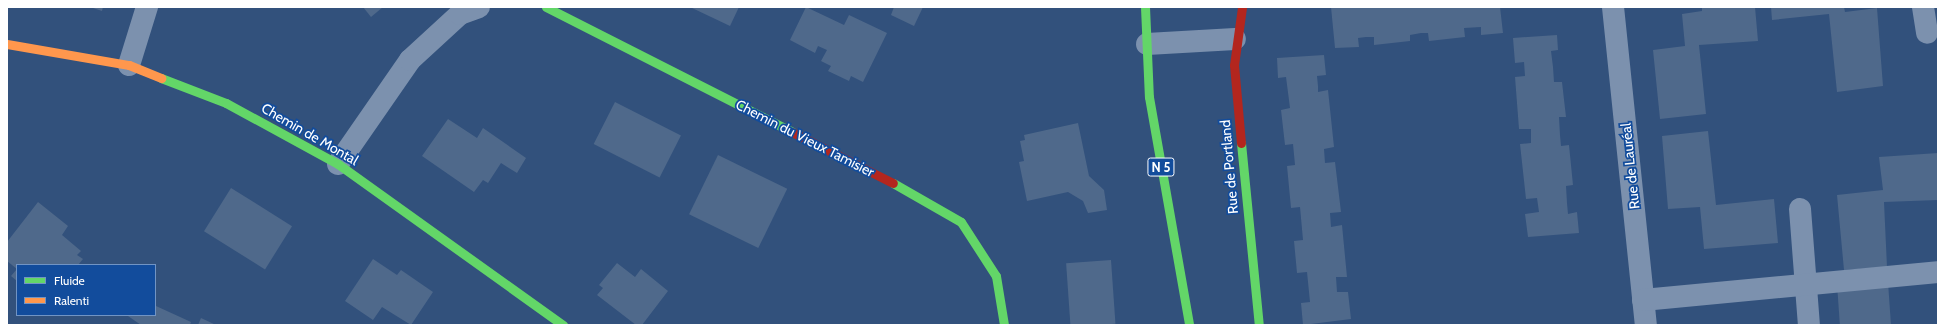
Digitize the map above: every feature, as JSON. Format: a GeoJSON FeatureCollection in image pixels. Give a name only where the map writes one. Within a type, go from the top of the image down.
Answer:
{"type":"FeatureCollection","features":[{"type":"Feature","properties":{"kind":"street"},"geometry":{"type":"LineString","coordinates":[[129,65],[147,7]]}},
{"type":"Feature","properties":{"kind":"street"},"geometry":{"type":"LineString","coordinates":[[338,164],[410,60],[460,14],[479,7]]}},
{"type":"Feature","properties":{"kind":"street","name":"Chemin du Vieux Tamisier"},"geometry":{"type":"LineString","coordinates":[[546,7],[907,190],[961,222],[996,276],[1004,325]]}},
{"type":"Feature","properties":{"kind":"street","name":"N 5"},"geometry":{"type":"LineString","coordinates":[[1146,7],[1149,97],[1189,325]]}},
{"type":"Feature","properties":{"kind":"street","name":"Rue de Portland"},"geometry":{"type":"LineString","coordinates":[[1242,7],[1235,39],[1234,65],[1259,325]]}},
{"type":"Feature","properties":{"kind":"street","name":"Rue de Lauréal"},"geometry":{"type":"LineString","coordinates":[[1613,7],[1646,325]]}},
{"type":"Feature","properties":{"kind":"street"},"geometry":{"type":"LineString","coordinates":[[1923,7],[1927,33]]}},
{"type":"Feature","properties":{"kind":"street"},"geometry":{"type":"LineString","coordinates":[[1147,44],[1235,39]]}},
{"type":"Feature","properties":{"kind":"street","name":"Chemin de Montal"},"geometry":{"type":"LineString","coordinates":[[7,44],[129,65],[226,103],[338,164],[563,325]]}},
{"type":"Feature","properties":{"kind":"street"},"geometry":{"type":"LineString","coordinates":[[1800,209],[1804,285],[1809,325]]}},
{"type":"Feature","properties":{"kind":"street"},"geometry":{"type":"LineString","coordinates":[[1643,300],[1938,272]]}},
{"type":"Feature","properties":{"kind":"building"},"geometry":{"type":"Polygon","coordinates":[[[90,7],[103,7],[102,11],[90,7]]]}},
{"type":"Feature","properties":{"kind":"building"},"geometry":{"type":"Polygon","coordinates":[[[363,7],[383,7],[371,17],[363,7]]]}},
{"type":"Feature","properties":{"kind":"building"},"geometry":{"type":"Polygon","coordinates":[[[690,7],[739,7],[730,26],[690,7]]]}},
{"type":"Feature","properties":{"kind":"building"},"geometry":{"type":"Polygon","coordinates":[[[806,7],[844,25],[849,15],[887,33],[863,82],[851,76],[849,81],[828,71],[831,66],[821,61],[827,50],[818,46],[815,53],[790,40],[806,7]]]}},
{"type":"Feature","properties":{"kind":"building"},"geometry":{"type":"Polygon","coordinates":[[[894,7],[923,7],[914,26],[891,15],[894,7]]]}},
{"type":"Feature","properties":{"kind":"building"},"geometry":{"type":"Polygon","coordinates":[[[1331,7],[1500,7],[1503,33],[1481,35],[1481,27],[1464,28],[1465,37],[1429,41],[1428,33],[1421,33],[1410,35],[1410,41],[1374,45],[1374,37],[1366,37],[1358,38],[1359,47],[1335,48],[1331,7]]]}},
{"type":"Feature","properties":{"kind":"building"},"geometry":{"type":"Polygon","coordinates":[[[1702,7],[1755,7],[1758,41],[1699,45],[1706,114],[1660,119],[1653,50],[1685,46],[1682,14],[1702,11],[1702,7]]]}},
{"type":"Feature","properties":{"kind":"building"},"geometry":{"type":"Polygon","coordinates":[[[1771,7],[1844,7],[1845,12],[1877,8],[1883,86],[1837,92],[1829,14],[1772,20],[1771,7]]]}},
{"type":"Feature","properties":{"kind":"building"},"geometry":{"type":"Polygon","coordinates":[[[1557,35],[1558,50],[1551,51],[1554,82],[1562,82],[1566,117],[1559,117],[1561,146],[1569,145],[1573,185],[1566,186],[1568,214],[1577,212],[1579,233],[1528,237],[1525,214],[1539,212],[1537,198],[1526,199],[1520,144],[1531,143],[1531,129],[1519,129],[1515,77],[1525,76],[1524,62],[1515,63],[1513,38],[1557,35]]]}},
{"type":"Feature","properties":{"kind":"building"},"geometry":{"type":"Polygon","coordinates":[[[1324,55],[1326,75],[1317,76],[1318,92],[1328,90],[1334,147],[1324,149],[1325,163],[1335,162],[1341,212],[1330,213],[1331,227],[1342,225],[1347,277],[1336,277],[1337,292],[1348,292],[1351,319],[1303,325],[1301,303],[1310,302],[1307,272],[1297,273],[1294,241],[1303,240],[1300,207],[1291,208],[1287,166],[1295,165],[1293,144],[1285,145],[1281,110],[1290,108],[1286,77],[1278,78],[1277,58],[1324,55]]]}},
{"type":"Feature","properties":{"kind":"building"},"geometry":{"type":"Polygon","coordinates":[[[615,102],[681,136],[660,177],[594,144],[615,102]]]}},
{"type":"Feature","properties":{"kind":"building"},"geometry":{"type":"Polygon","coordinates":[[[448,119],[477,138],[483,128],[526,158],[517,173],[501,163],[488,183],[483,180],[474,192],[422,156],[448,119]]]}},
{"type":"Feature","properties":{"kind":"building"},"geometry":{"type":"Polygon","coordinates":[[[1078,123],[1089,176],[1104,190],[1107,210],[1088,213],[1083,201],[1068,192],[1027,201],[1019,162],[1024,161],[1020,141],[1025,140],[1024,135],[1078,123]]]}},
{"type":"Feature","properties":{"kind":"building"},"geometry":{"type":"Polygon","coordinates":[[[1708,131],[1716,205],[1774,199],[1778,243],[1704,249],[1700,207],[1668,209],[1662,136],[1708,131]]]}},
{"type":"Feature","properties":{"kind":"building"},"geometry":{"type":"Polygon","coordinates":[[[1938,153],[1938,200],[1884,202],[1887,267],[1844,270],[1837,195],[1883,190],[1879,157],[1938,153]]]}},
{"type":"Feature","properties":{"kind":"building"},"geometry":{"type":"Polygon","coordinates":[[[718,155],[787,189],[758,248],[689,214],[718,155]]]}},
{"type":"Feature","properties":{"kind":"building"},"geometry":{"type":"Polygon","coordinates":[[[231,188],[292,226],[265,269],[204,231],[231,188]]]}},
{"type":"Feature","properties":{"kind":"building"},"geometry":{"type":"Polygon","coordinates":[[[38,202],[68,226],[62,235],[81,251],[77,255],[83,259],[79,264],[16,264],[16,268],[7,261],[7,242],[38,202]]]}},
{"type":"Feature","properties":{"kind":"building"},"geometry":{"type":"Polygon","coordinates":[[[373,259],[397,275],[401,270],[433,292],[411,325],[382,307],[373,320],[345,301],[373,259]]]}},
{"type":"Feature","properties":{"kind":"building"},"geometry":{"type":"Polygon","coordinates":[[[1111,260],[1115,324],[1070,325],[1066,263],[1111,260]]]}},
{"type":"Feature","properties":{"kind":"building"},"geometry":{"type":"Polygon","coordinates":[[[617,263],[635,277],[641,269],[668,291],[642,325],[636,325],[597,295],[603,288],[599,285],[617,263]]]}},
{"type":"Feature","properties":{"kind":"building"},"geometry":{"type":"Polygon","coordinates":[[[16,270],[16,280],[11,276],[16,270]]]}},
{"type":"Feature","properties":{"kind":"building"},"geometry":{"type":"Polygon","coordinates":[[[1888,282],[1891,325],[1840,325],[1837,286],[1888,282]]]}},
{"type":"Feature","properties":{"kind":"building"},"geometry":{"type":"Polygon","coordinates":[[[156,306],[191,322],[190,325],[141,325],[128,316],[156,316],[156,306]]]}},
{"type":"Feature","properties":{"kind":"building"},"geometry":{"type":"Polygon","coordinates":[[[201,318],[216,325],[198,325],[201,318]]]}},
{"type":"Feature","properties":{"kind":"traffic: fast"},"geometry":{"type":"LineString","coordinates":[[546,7],[792,132]]}},
{"type":"Feature","properties":{"kind":"traffic: fast"},"geometry":{"type":"LineString","coordinates":[[1145,7],[1149,97],[1189,325]]}},
{"type":"Feature","properties":{"kind":"traffic: fast"},"geometry":{"type":"LineString","coordinates":[[161,78],[226,103],[338,164],[563,325]]}},
{"type":"Feature","properties":{"kind":"traffic: fast"},"geometry":{"type":"LineString","coordinates":[[1241,143],[1259,325]]}},
{"type":"Feature","properties":{"kind":"traffic: fast"},"geometry":{"type":"LineString","coordinates":[[893,183],[961,222],[996,276],[1004,325]]}},
{"type":"Feature","properties":{"kind":"traffic: slow"},"geometry":{"type":"LineString","coordinates":[[7,44],[129,65],[161,78]]}},
{"type":"Feature","properties":{"kind":"traffic: jam"},"geometry":{"type":"LineString","coordinates":[[1241,143],[1234,65],[1242,7]]}},
{"type":"Feature","properties":{"kind":"traffic: jam"},"geometry":{"type":"LineString","coordinates":[[792,132],[893,183]]}}]}
